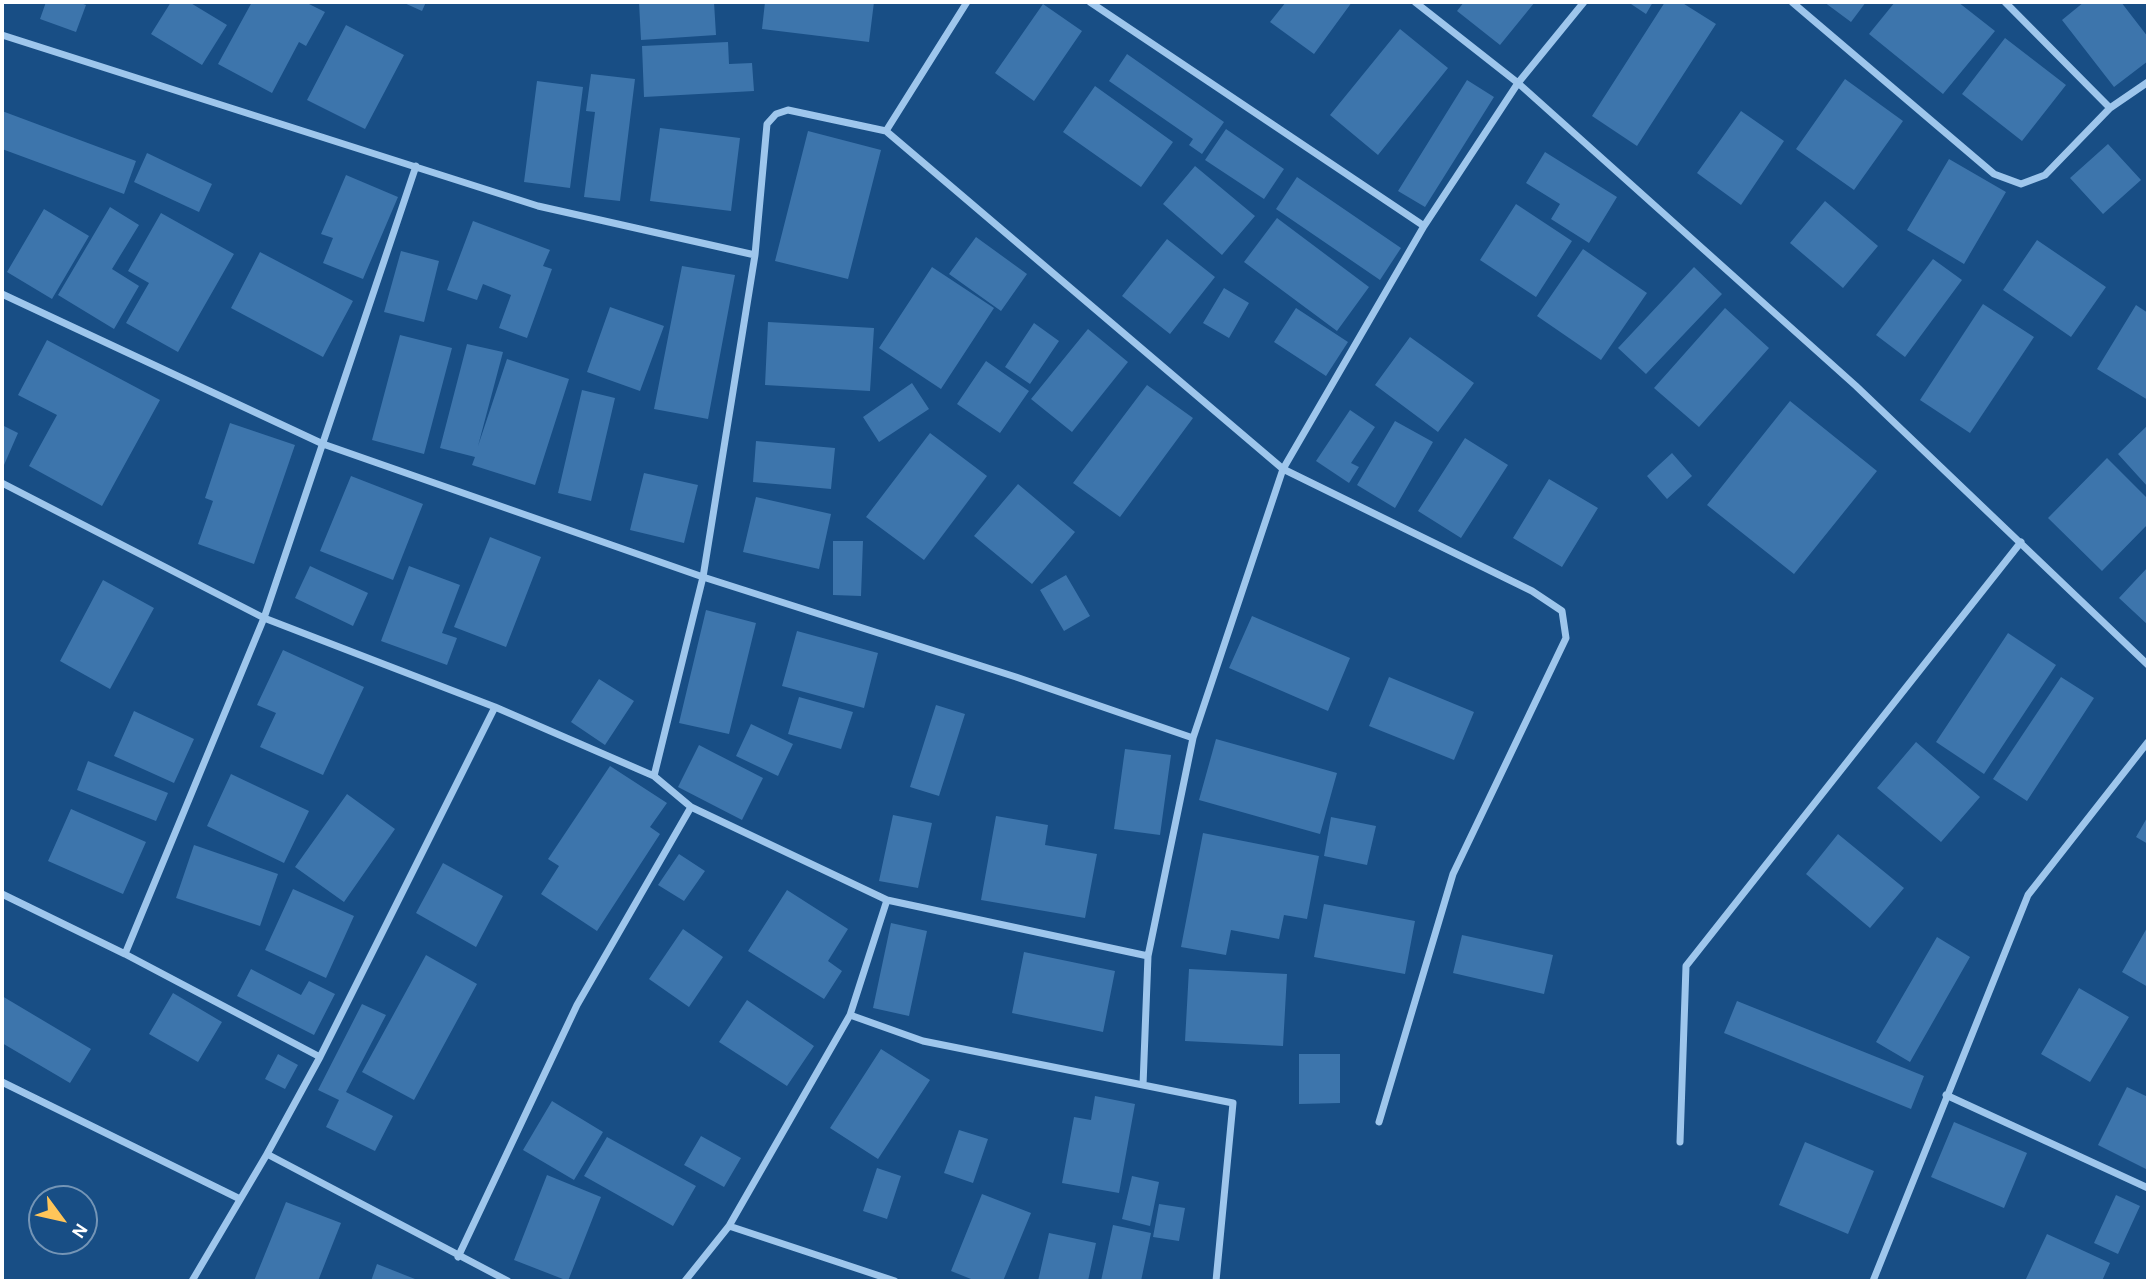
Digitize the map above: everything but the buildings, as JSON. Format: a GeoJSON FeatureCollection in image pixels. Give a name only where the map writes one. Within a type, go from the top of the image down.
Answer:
{"type":"FeatureCollection","features":[{"type":"Feature","properties":{"kind":"street"},"geometry":{"type":"LineString","coordinates":[[886,131],[967,2]]}},
{"type":"Feature","properties":{"kind":"street"},"geometry":{"type":"LineString","coordinates":[[1090,2],[1424,226]]}},
{"type":"Feature","properties":{"kind":"street"},"geometry":{"type":"LineString","coordinates":[[1415,2],[1518,83],[1846,377],[2148,664]]}},
{"type":"Feature","properties":{"kind":"street"},"geometry":{"type":"LineString","coordinates":[[1143,1085],[1148,956],[1192,738],[1283,468],[1424,226],[1518,83],[1584,2]]}},
{"type":"Feature","properties":{"kind":"street"},"geometry":{"type":"LineString","coordinates":[[1792,2],[1994,174],[2021,184],[2045,175],[2110,108],[2148,82]]}},
{"type":"Feature","properties":{"kind":"street"},"geometry":{"type":"LineString","coordinates":[[2005,2],[2110,108]]}},
{"type":"Feature","properties":{"kind":"street"},"geometry":{"type":"LineString","coordinates":[[2,35],[538,206],[755,255]]}},
{"type":"Feature","properties":{"kind":"street"},"geometry":{"type":"LineString","coordinates":[[654,776],[703,577],[755,255],[767,124],[776,114],[788,110],[886,131],[1283,468],[1532,591],[1562,611],[1566,638],[1453,874],[1379,1122]]}},
{"type":"Feature","properties":{"kind":"street"},"geometry":{"type":"LineString","coordinates":[[125,954],[264,618],[416,166]]}},
{"type":"Feature","properties":{"kind":"street"},"geometry":{"type":"LineString","coordinates":[[2,294],[323,444],[703,577],[1016,677],[1192,738]]}},
{"type":"Feature","properties":{"kind":"street"},"geometry":{"type":"LineString","coordinates":[[2,483],[264,618],[495,707],[654,776],[691,807],[887,900],[1148,956]]}},
{"type":"Feature","properties":{"kind":"street"},"geometry":{"type":"LineString","coordinates":[[1680,1142],[1686,966],[2021,542]]}},
{"type":"Feature","properties":{"kind":"street"},"geometry":{"type":"LineString","coordinates":[[192,1281],[267,1154],[320,1057],[495,707]]}},
{"type":"Feature","properties":{"kind":"street"},"geometry":{"type":"LineString","coordinates":[[1873,1281],[2028,895],[2148,742]]}},
{"type":"Feature","properties":{"kind":"street"},"geometry":{"type":"LineString","coordinates":[[458,1257],[577,1005],[691,807]]}},
{"type":"Feature","properties":{"kind":"street"},"geometry":{"type":"LineString","coordinates":[[2,894],[125,954],[320,1057]]}},
{"type":"Feature","properties":{"kind":"street"},"geometry":{"type":"LineString","coordinates":[[685,1281],[729,1226],[850,1015],[887,900]]}},
{"type":"Feature","properties":{"kind":"street"},"geometry":{"type":"LineString","coordinates":[[850,1015],[923,1041],[1233,1103],[1216,1281]]}},
{"type":"Feature","properties":{"kind":"street"},"geometry":{"type":"LineString","coordinates":[[2,1082],[240,1199]]}},
{"type":"Feature","properties":{"kind":"street"},"geometry":{"type":"LineString","coordinates":[[1946,1096],[2148,1188]]}},
{"type":"Feature","properties":{"kind":"street"},"geometry":{"type":"LineString","coordinates":[[267,1154],[508,1281]]}},
{"type":"Feature","properties":{"kind":"street"},"geometry":{"type":"LineString","coordinates":[[729,1226],[895,1281]]}}]}
